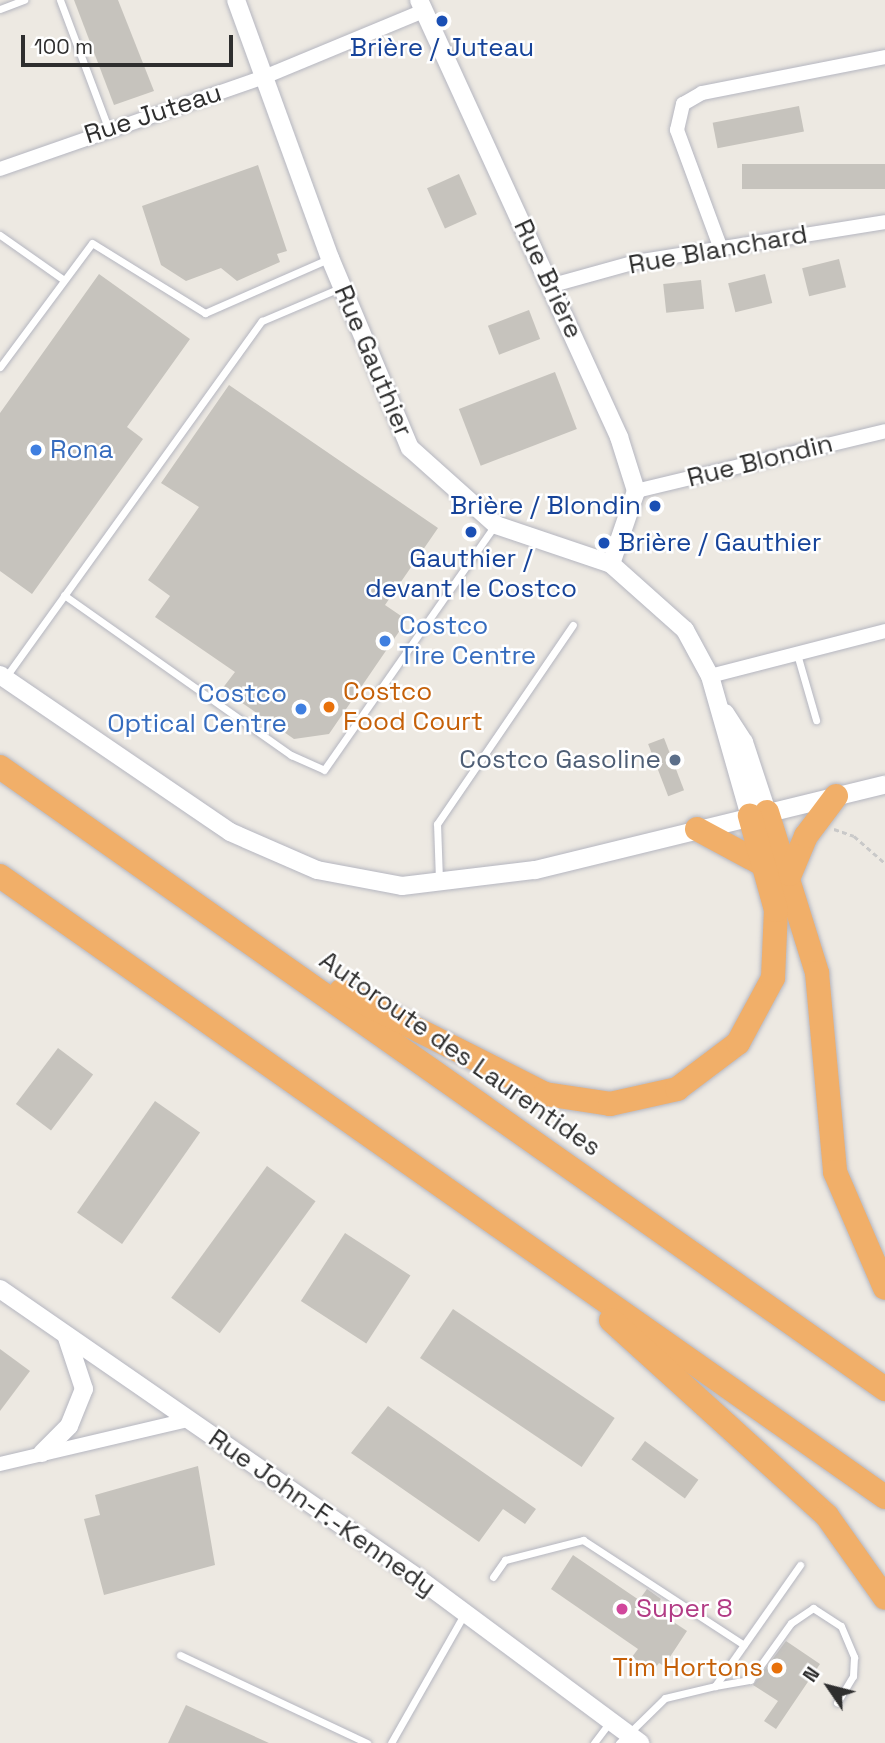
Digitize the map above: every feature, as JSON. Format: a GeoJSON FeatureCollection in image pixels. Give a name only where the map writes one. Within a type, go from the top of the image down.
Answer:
{"type":"FeatureCollection","features":[{"type":"Feature","properties":{"kind":"highway","name":"Autoroute des Laurentides"},"geometry":{"type":"LineString","coordinates":[[0,767],[885,1389]]}},
{"type":"Feature","properties":{"kind":"highway"},"geometry":{"type":"LineString","coordinates":[[790,874],[806,836],[836,796]]}},
{"type":"Feature","properties":{"kind":"highway"},"geometry":{"type":"LineString","coordinates":[[243,937],[514,1082],[569,1100],[625,1103],[699,1077],[752,1023],[769,989],[779,943],[764,866],[759,814]]}},
{"type":"Feature","properties":{"kind":"highway"},"geometry":{"type":"LineString","coordinates":[[759,814],[790,874],[817,973],[835,1172],[885,1288]]}},
{"type":"Feature","properties":{"kind":"highway"},"geometry":{"type":"LineString","coordinates":[[697,829],[764,866]]}},
{"type":"Feature","properties":{"kind":"highway"},"geometry":{"type":"LineString","coordinates":[[0,876],[885,1497]]}},
{"type":"Feature","properties":{"kind":"highway"},"geometry":{"type":"LineString","coordinates":[[539,1253],[820,1509],[860,1556],[885,1598]]}},
{"type":"Feature","properties":{"kind":"street","name":"Rue Gauthier"},"geometry":{"type":"LineString","coordinates":[[236,0],[330,258],[410,447],[496,525],[611,564],[685,630],[710,676],[759,814]]}},
{"type":"Feature","properties":{"kind":"street","name":"Rue Juteau"},"geometry":{"type":"LineString","coordinates":[[0,169],[108,128],[264,77],[421,5]]}},
{"type":"Feature","properties":{"kind":"street","name":"Rue Brière"},"geometry":{"type":"LineString","coordinates":[[421,5],[553,285],[636,491]]}},
{"type":"Feature","properties":{"kind":"street"},"geometry":{"type":"LineString","coordinates":[[721,249],[677,131],[683,104],[702,93],[885,57]]}},
{"type":"Feature","properties":{"kind":"street","name":"Rue Blanchard"},"geometry":{"type":"LineString","coordinates":[[553,285],[636,262],[885,222]]}},
{"type":"Feature","properties":{"kind":"street","name":"Rue Blondin"},"geometry":{"type":"LineString","coordinates":[[636,491],[885,431]]}},
{"type":"Feature","properties":{"kind":"street"},"geometry":{"type":"LineString","coordinates":[[611,564],[636,491]]}},
{"type":"Feature","properties":{"kind":"street"},"geometry":{"type":"LineString","coordinates":[[710,676],[885,631]]}},
{"type":"Feature","properties":{"kind":"street"},"geometry":{"type":"LineString","coordinates":[[2,677],[230,832],[317,870],[402,886],[439,884],[535,870],[885,785]]}},
{"type":"Feature","properties":{"kind":"street","name":"Rue John-F.-Kennedy"},"geometry":{"type":"LineString","coordinates":[[0,1289],[465,1613],[611,1721],[629,1740]]}},
{"type":"Feature","properties":{"kind":"street"},"geometry":{"type":"LineString","coordinates":[[42,1453],[69,1426],[84,1389],[83,1369],[65,1335]]}},
{"type":"Feature","properties":{"kind":"street"},"geometry":{"type":"LineString","coordinates":[[0,1464],[188,1420]]}},
{"type":"Feature","properties":{"kind":"lane"},"geometry":{"type":"LineString","coordinates":[[0,9],[24,0]]}},
{"type":"Feature","properties":{"kind":"lane"},"geometry":{"type":"LineString","coordinates":[[60,0],[108,128]]}},
{"type":"Feature","properties":{"kind":"lane"},"geometry":{"type":"LineString","coordinates":[[0,235],[61,278]]}},
{"type":"Feature","properties":{"kind":"lane"},"geometry":{"type":"LineString","coordinates":[[0,367],[61,278],[98,243],[205,313],[330,258]]}},
{"type":"Feature","properties":{"kind":"lane"},"geometry":{"type":"LineString","coordinates":[[2,677],[262,321],[342,287]]}},
{"type":"Feature","properties":{"kind":"lane"},"geometry":{"type":"LineString","coordinates":[[64,595],[291,755],[324,770],[496,525]]}},
{"type":"Feature","properties":{"kind":"lane"},"geometry":{"type":"LineString","coordinates":[[439,884],[437,824],[573,625]]}},
{"type":"Feature","properties":{"kind":"lane"},"geometry":{"type":"LineString","coordinates":[[797,653],[816,720]]}},
{"type":"Feature","properties":{"kind":"lane"},"geometry":{"type":"LineString","coordinates":[[493,1577],[505,1560],[583,1540],[744,1646]]}},
{"type":"Feature","properties":{"kind":"lane"},"geometry":{"type":"LineString","coordinates":[[715,1686],[800,1565]]}},
{"type":"Feature","properties":{"kind":"lane"},"geometry":{"type":"LineString","coordinates":[[629,1740],[665,1698],[750,1680],[791,1623],[813,1608],[841,1626],[854,1657],[853,1676],[837,1703]]}},
{"type":"Feature","properties":{"kind":"lane"},"geometry":{"type":"LineString","coordinates":[[391,1743],[465,1613]]}},
{"type":"Feature","properties":{"kind":"lane"},"geometry":{"type":"LineString","coordinates":[[180,1655],[367,1743]]}},
{"type":"Feature","properties":{"kind":"lane"},"geometry":{"type":"LineString","coordinates":[[594,1743],[611,1721]]}},
{"type":"Feature","properties":{"kind":"path"},"geometry":{"type":"LineString","coordinates":[[824,827],[855,835],[885,863]]}},
{"type":"Feature","properties":{"kind":"building"},"geometry":{"type":"Polygon","coordinates":[[[74,0],[118,0],[154,91],[114,105],[74,0]]]}},
{"type":"Feature","properties":{"kind":"building"},"geometry":{"type":"Polygon","coordinates":[[[799,106],[804,132],[718,148],[713,123],[799,106]]]}},
{"type":"Feature","properties":{"kind":"building"},"geometry":{"type":"Polygon","coordinates":[[[742,164],[885,164],[885,189],[742,189],[742,164]]]}},
{"type":"Feature","properties":{"kind":"building"},"geometry":{"type":"Polygon","coordinates":[[[258,165],[287,251],[277,254],[280,262],[237,281],[221,268],[186,281],[161,265],[142,206],[258,165]]]}},
{"type":"Feature","properties":{"kind":"building"},"geometry":{"type":"Polygon","coordinates":[[[459,174],[477,214],[445,228],[427,188],[459,174]]]}},
{"type":"Feature","properties":{"kind":"building"},"geometry":{"type":"Polygon","coordinates":[[[839,259],[846,287],[809,296],[802,268],[839,259]]]}},
{"type":"Feature","properties":{"kind":"building"},"geometry":{"type":"Polygon","coordinates":[[[99,274],[190,339],[127,427],[143,439],[32,594],[0,571],[0,413],[99,274]]]}},
{"type":"Feature","properties":{"kind":"building"},"geometry":{"type":"Polygon","coordinates":[[[765,274],[772,303],[735,312],[728,283],[765,274]]]}},
{"type":"Feature","properties":{"kind":"building"},"geometry":{"type":"Polygon","coordinates":[[[701,280],[704,309],[666,313],[663,284],[701,280]]]}},
{"type":"Feature","properties":{"kind":"building"},"geometry":{"type":"Polygon","coordinates":[[[529,310],[540,339],[499,355],[488,326],[529,310]]]}},
{"type":"Feature","properties":{"kind":"building"},"geometry":{"type":"Polygon","coordinates":[[[555,372],[577,429],[481,466],[459,409],[555,372]]]}},
{"type":"Feature","properties":{"kind":"building"},"geometry":{"type":"Polygon","coordinates":[[[229,385],[438,528],[385,605],[407,620],[329,734],[294,739],[222,689],[235,672],[155,617],[170,596],[148,580],[199,507],[161,483],[229,385]]]}},
{"type":"Feature","properties":{"kind":"building"},"geometry":{"type":"Polygon","coordinates":[[[664,738],[684,790],[668,796],[648,744],[664,738]]]}},
{"type":"Feature","properties":{"kind":"building"},"geometry":{"type":"Polygon","coordinates":[[[58,1048],[93,1074],[51,1130],[16,1104],[58,1048]]]}},
{"type":"Feature","properties":{"kind":"building"},"geometry":{"type":"Polygon","coordinates":[[[155,1101],[200,1133],[122,1244],[77,1212],[155,1101]]]}},
{"type":"Feature","properties":{"kind":"building"},"geometry":{"type":"Polygon","coordinates":[[[267,1166],[316,1201],[220,1333],[171,1298],[267,1166]]]}},
{"type":"Feature","properties":{"kind":"building"},"geometry":{"type":"Polygon","coordinates":[[[345,1233],[410,1275],[366,1343],[301,1301],[345,1233]]]}},
{"type":"Feature","properties":{"kind":"building"},"geometry":{"type":"Polygon","coordinates":[[[453,1309],[615,1418],[582,1467],[420,1358],[453,1309]]]}},
{"type":"Feature","properties":{"kind":"building"},"geometry":{"type":"Polygon","coordinates":[[[0,1349],[30,1371],[0,1411],[0,1349]]]}},
{"type":"Feature","properties":{"kind":"building"},"geometry":{"type":"Polygon","coordinates":[[[388,1406],[536,1509],[525,1524],[503,1509],[479,1542],[351,1453],[388,1406]]]}},
{"type":"Feature","properties":{"kind":"building"},"geometry":{"type":"Polygon","coordinates":[[[645,1441],[698,1480],[685,1498],[631,1460],[645,1441]]]}},
{"type":"Feature","properties":{"kind":"building"},"geometry":{"type":"Polygon","coordinates":[[[198,1466],[215,1565],[104,1595],[84,1519],[100,1515],[95,1495],[198,1466]]]}},
{"type":"Feature","properties":{"kind":"building"},"geometry":{"type":"Polygon","coordinates":[[[573,1555],[639,1600],[647,1589],[661,1599],[654,1609],[687,1631],[664,1666],[659,1663],[653,1671],[632,1657],[638,1649],[551,1589],[573,1555]]]}},
{"type":"Feature","properties":{"kind":"building"},"geometry":{"type":"Polygon","coordinates":[[[786,1641],[820,1664],[776,1729],[764,1721],[778,1701],[753,1685],[786,1641]]]}},
{"type":"Feature","properties":{"kind":"building"},"geometry":{"type":"Polygon","coordinates":[[[186,1705],[269,1743],[168,1743],[186,1705]]]}},
{"type":"Feature","properties":{"kind":"place","name":"Brière / Juteau"},"geometry":{"type":"Point","coordinates":[442,21]}},
{"type":"Feature","properties":{"kind":"place","name":"Rona"},"geometry":{"type":"Point","coordinates":[36,450]}},
{"type":"Feature","properties":{"kind":"place","name":"Brière / Blondin"},"geometry":{"type":"Point","coordinates":[655,506]}},
{"type":"Feature","properties":{"kind":"place","name":"Gauthier / devant le Costco"},"geometry":{"type":"Point","coordinates":[471,532]}},
{"type":"Feature","properties":{"kind":"place","name":"Brière / Gauthier"},"geometry":{"type":"Point","coordinates":[604,543]}},
{"type":"Feature","properties":{"kind":"place","name":"Costco Tire Centre"},"geometry":{"type":"Point","coordinates":[385,641]}},
{"type":"Feature","properties":{"kind":"place","name":"Costco Food Court"},"geometry":{"type":"Point","coordinates":[329,707]}},
{"type":"Feature","properties":{"kind":"place","name":"Costco Optical Centre"},"geometry":{"type":"Point","coordinates":[301,709]}},
{"type":"Feature","properties":{"kind":"place","name":"Costco Gasoline"},"geometry":{"type":"Point","coordinates":[675,760]}},
{"type":"Feature","properties":{"kind":"place","name":"Super 8"},"geometry":{"type":"Point","coordinates":[622,1609]}},
{"type":"Feature","properties":{"kind":"place","name":"Tim Hortons"},"geometry":{"type":"Point","coordinates":[777,1668]}}]}
